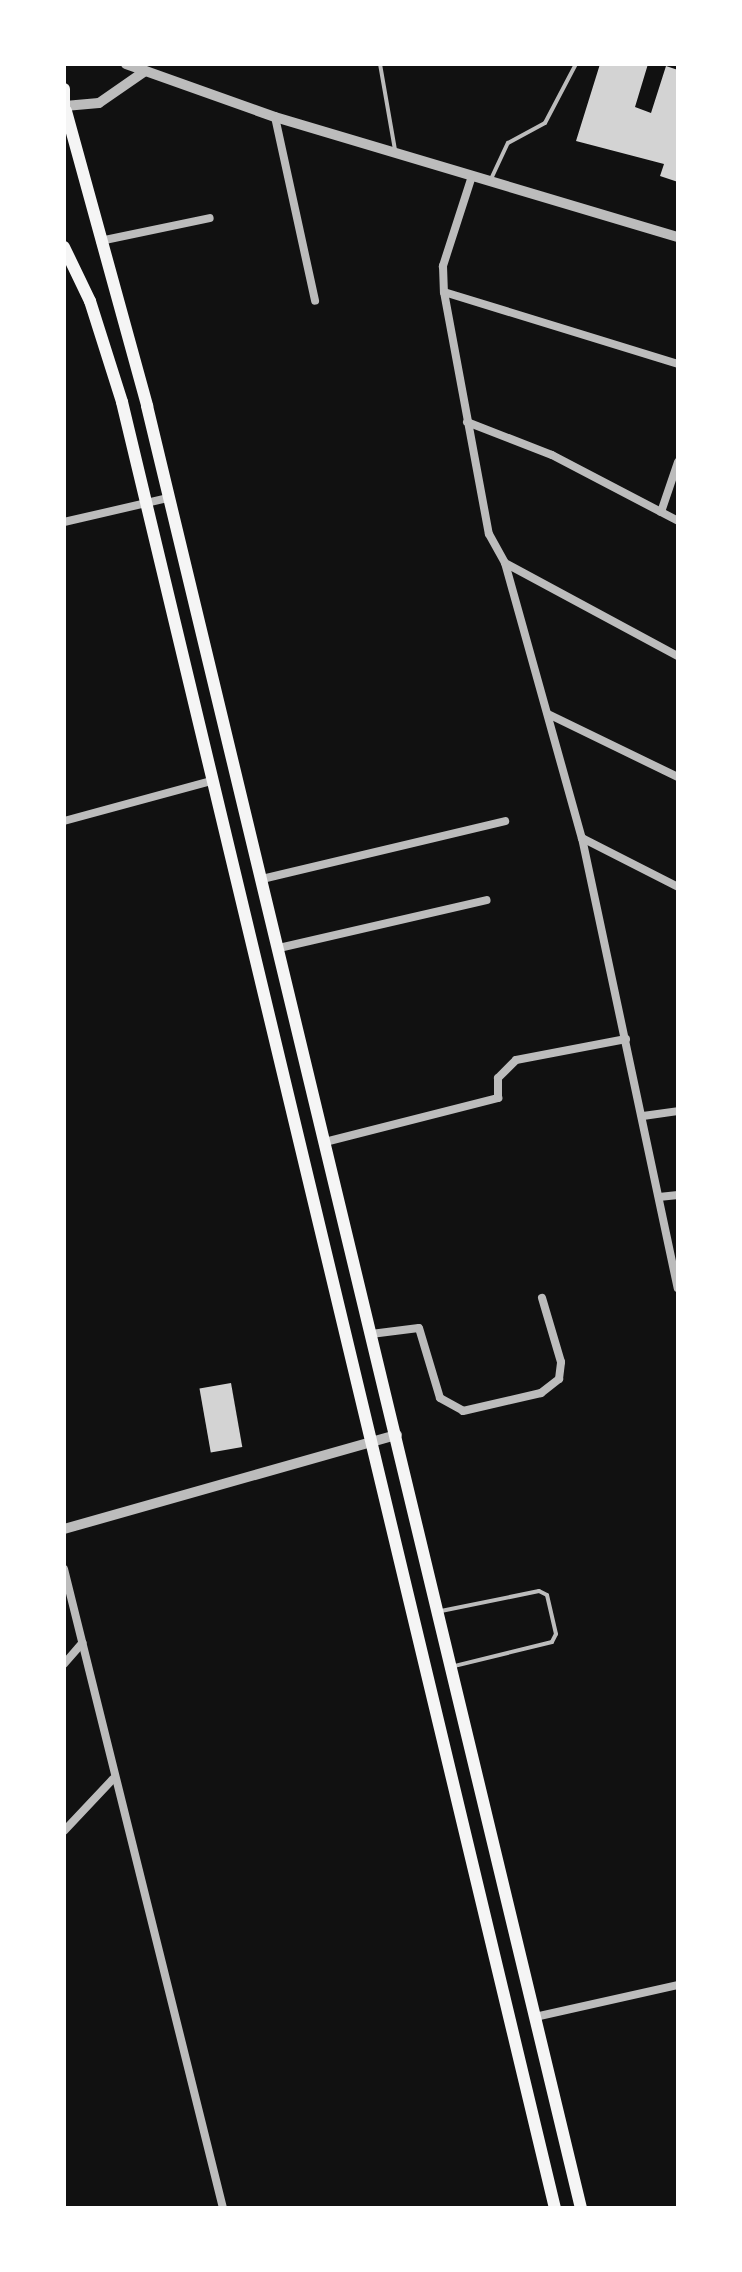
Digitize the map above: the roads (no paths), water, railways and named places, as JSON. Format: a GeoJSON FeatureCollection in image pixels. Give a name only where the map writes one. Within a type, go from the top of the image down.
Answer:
{"type":"FeatureCollection","features":[{"type":"Feature","properties":{"kind":"main road"},"geometry":{"type":"LineString","coordinates":[[64,89],[65,111],[168,498],[279,948],[581,2208]]}},
{"type":"Feature","properties":{"kind":"main road"},"geometry":{"type":"LineString","coordinates":[[64,249],[111,361],[374,1443],[555,2208]]}},
{"type":"Feature","properties":{"kind":"street"},"geometry":{"type":"LineString","coordinates":[[126,64],[275,117],[678,237]]}},
{"type":"Feature","properties":{"kind":"street"},"geometry":{"type":"LineString","coordinates":[[65,111],[99,103],[145,71]]}},
{"type":"Feature","properties":{"kind":"street"},"geometry":{"type":"LineString","coordinates":[[275,117],[315,301]]}},
{"type":"Feature","properties":{"kind":"street"},"geometry":{"type":"LineString","coordinates":[[472,176],[443,266],[444,292],[481,505],[505,563],[582,838],[678,1288]]}},
{"type":"Feature","properties":{"kind":"street"},"geometry":{"type":"LineString","coordinates":[[100,241],[210,218]]}},
{"type":"Feature","properties":{"kind":"street"},"geometry":{"type":"LineString","coordinates":[[444,292],[678,364]]}},
{"type":"Feature","properties":{"kind":"street"},"geometry":{"type":"LineString","coordinates":[[467,422],[552,455],[678,521]]}},
{"type":"Feature","properties":{"kind":"street"},"geometry":{"type":"LineString","coordinates":[[661,512],[678,462]]}},
{"type":"Feature","properties":{"kind":"street"},"geometry":{"type":"LineString","coordinates":[[64,522],[168,498]]}},
{"type":"Feature","properties":{"kind":"street"},"geometry":{"type":"LineString","coordinates":[[505,563],[678,656]]}},
{"type":"Feature","properties":{"kind":"street"},"geometry":{"type":"LineString","coordinates":[[548,714],[678,777]]}},
{"type":"Feature","properties":{"kind":"street"},"geometry":{"type":"LineString","coordinates":[[64,821],[211,781]]}},
{"type":"Feature","properties":{"kind":"street"},"geometry":{"type":"LineString","coordinates":[[262,879],[505,821]]}},
{"type":"Feature","properties":{"kind":"street"},"geometry":{"type":"LineString","coordinates":[[582,838],[678,887]]}},
{"type":"Feature","properties":{"kind":"street"},"geometry":{"type":"LineString","coordinates":[[279,948],[487,900]]}},
{"type":"Feature","properties":{"kind":"street"},"geometry":{"type":"LineString","coordinates":[[325,1142],[498,1098],[498,1078],[516,1060],[626,1039]]}},
{"type":"Feature","properties":{"kind":"street"},"geometry":{"type":"LineString","coordinates":[[643,1116],[678,1111]]}},
{"type":"Feature","properties":{"kind":"street"},"geometry":{"type":"LineString","coordinates":[[659,1197],[678,1195]]}},
{"type":"Feature","properties":{"kind":"street"},"geometry":{"type":"LineString","coordinates":[[371,1334],[419,1328],[440,1398],[463,1411],[541,1393],[559,1379],[561,1362],[542,1298]]}},
{"type":"Feature","properties":{"kind":"street"},"geometry":{"type":"LineString","coordinates":[[64,1529],[397,1435]]}},
{"type":"Feature","properties":{"kind":"street"},"geometry":{"type":"LineString","coordinates":[[64,1569],[113,1779],[223,2208]]}},
{"type":"Feature","properties":{"kind":"street"},"geometry":{"type":"LineString","coordinates":[[64,1664],[82,1643]]}},
{"type":"Feature","properties":{"kind":"street"},"geometry":{"type":"LineString","coordinates":[[64,1831],[113,1779]]}},
{"type":"Feature","properties":{"kind":"street"},"geometry":{"type":"LineString","coordinates":[[535,2017],[678,1985]]}},
{"type":"Feature","properties":{"kind":"lane"},"geometry":{"type":"LineString","coordinates":[[380,64],[395,153]]}},
{"type":"Feature","properties":{"kind":"lane"},"geometry":{"type":"LineString","coordinates":[[491,181],[508,143],[545,123],[576,64]]}},
{"type":"Feature","properties":{"kind":"lane"},"geometry":{"type":"LineString","coordinates":[[439,1611],[539,1591],[547,1595],[556,1634],[552,1642],[452,1666]]}}]}
